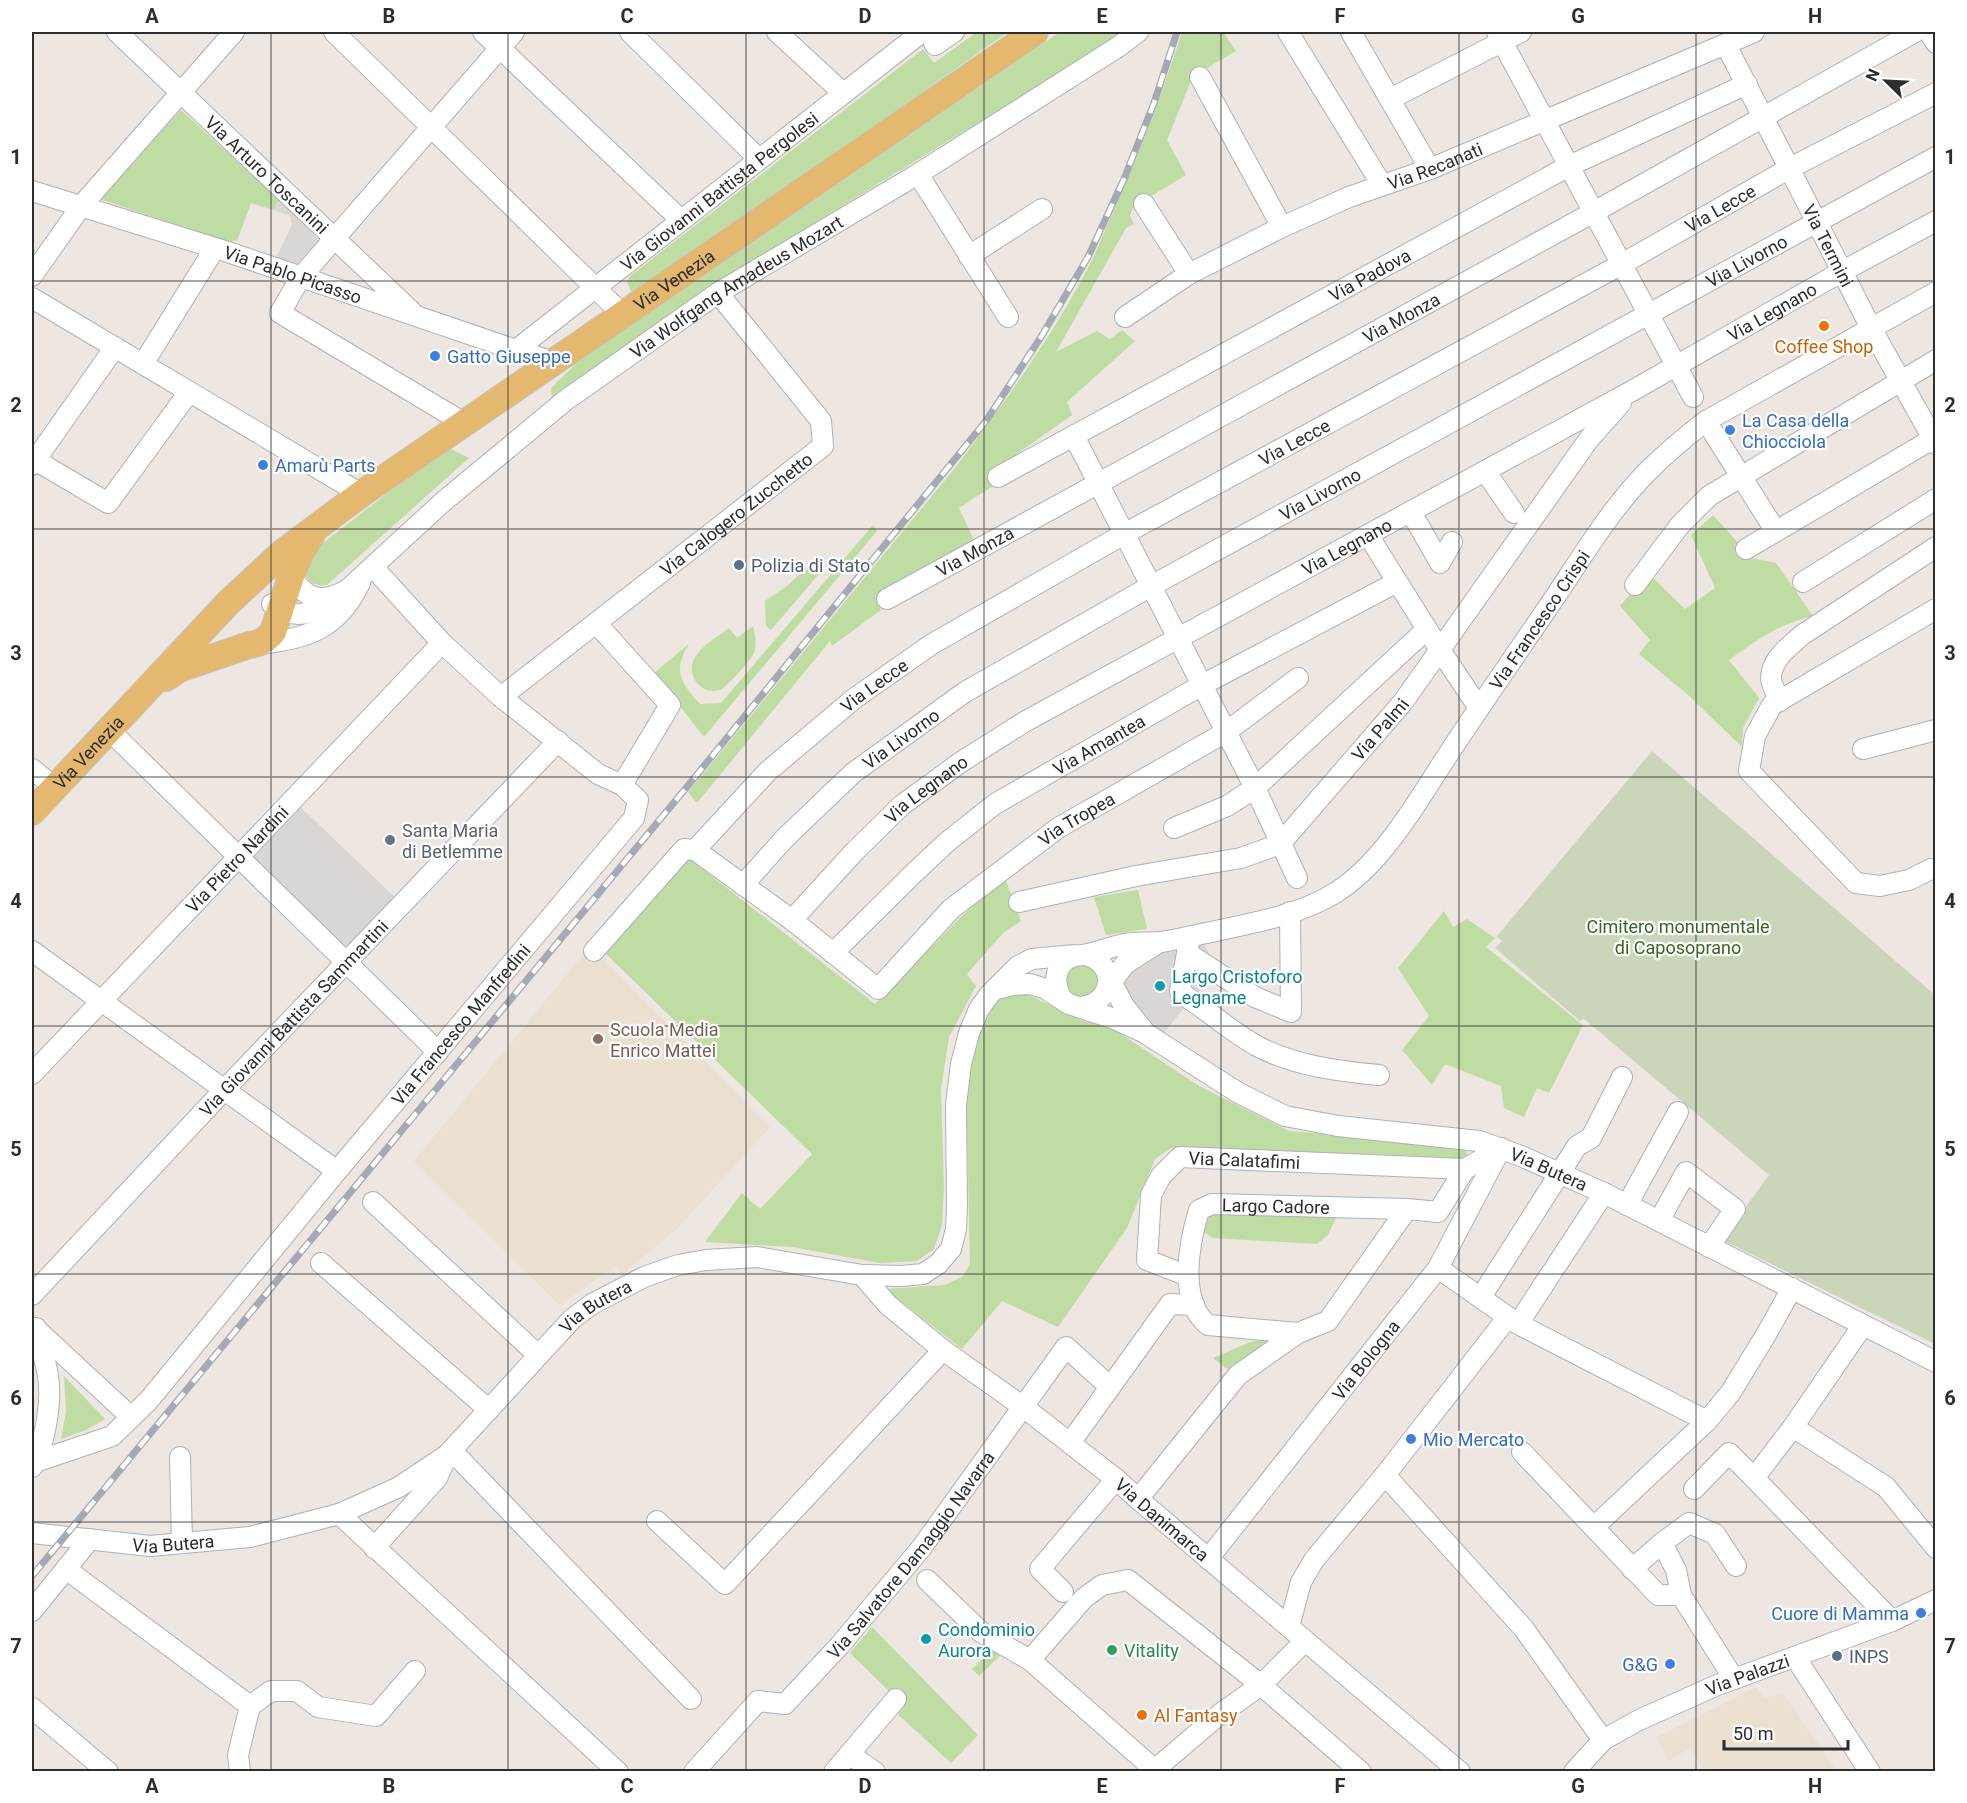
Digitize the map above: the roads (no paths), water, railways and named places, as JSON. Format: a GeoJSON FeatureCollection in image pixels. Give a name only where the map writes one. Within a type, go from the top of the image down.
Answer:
{"type":"FeatureCollection","features":[{"type":"Feature","properties":{"kind":"main road","name":"Via Venezia"},"geometry":{"type":"LineString","coordinates":[[32,812],[233,599],[282,553],[361,494],[1035,32]]}},
{"type":"Feature","properties":{"kind":"main road"},"geometry":{"type":"LineString","coordinates":[[146,692],[179,669],[267,639],[273,632],[276,612],[300,554],[316,528]]}},
{"type":"Feature","properties":{"kind":"main road"},"geometry":{"type":"LineString","coordinates":[[254,645],[240,643],[231,638],[223,620],[225,610],[233,599],[246,592],[265,597],[276,612]]}},
{"type":"Feature","properties":{"kind":"street","name":"Via Arturo Toscanini"},"geometry":{"type":"LineString","coordinates":[[117,32],[417,316]]}},
{"type":"Feature","properties":{"kind":"street"},"geometry":{"type":"LineString","coordinates":[[32,276],[82,205],[234,32]]}},
{"type":"Feature","properties":{"kind":"street"},"geometry":{"type":"LineString","coordinates":[[334,32],[623,315]]}},
{"type":"Feature","properties":{"kind":"street"},"geometry":{"type":"LineString","coordinates":[[483,32],[681,220]]}},
{"type":"Feature","properties":{"kind":"street"},"geometry":{"type":"LineString","coordinates":[[464,423],[280,313],[301,277],[514,32]]}},
{"type":"Feature","properties":{"kind":"street"},"geometry":{"type":"LineString","coordinates":[[630,32],[759,159]]}},
{"type":"Feature","properties":{"kind":"street"},"geometry":{"type":"LineString","coordinates":[[777,32],[843,93]]}},
{"type":"Feature","properties":{"kind":"street","name":"Via Giovanni Battista Pergolesi"},"geometry":{"type":"LineString","coordinates":[[516,350],[922,32]]}},
{"type":"Feature","properties":{"kind":"street"},"geometry":{"type":"LineString","coordinates":[[930,32],[935,45],[954,32]]}},
{"type":"Feature","properties":{"kind":"street","name":"Via Wolfgang Amadeus Mozart"},"geometry":{"type":"LineString","coordinates":[[368,572],[444,501],[566,400],[718,293],[918,174],[1138,32]]}},
{"type":"Feature","properties":{"kind":"street"},"geometry":{"type":"LineString","coordinates":[[1288,32],[1382,185]]}},
{"type":"Feature","properties":{"kind":"street"},"geometry":{"type":"LineString","coordinates":[[1351,32],[1430,170]]}},
{"type":"Feature","properties":{"kind":"street"},"geometry":{"type":"LineString","coordinates":[[1390,99],[1499,36],[1521,32]]}},
{"type":"Feature","properties":{"kind":"street","name":"Via Recanati"},"geometry":{"type":"LineString","coordinates":[[1125,317],[1189,274],[1282,227],[1382,185],[1430,170],[1754,32]]}},
{"type":"Feature","properties":{"kind":"street","name":"Via Monza"},"geometry":{"type":"LineString","coordinates":[[887,599],[1594,212],[1915,32]]}},
{"type":"Feature","properties":{"kind":"street"},"geometry":{"type":"LineString","coordinates":[[1929,32],[1935,43]]}},
{"type":"Feature","properties":{"kind":"street"},"geometry":{"type":"LineString","coordinates":[[1499,36],[1693,398]]}},
{"type":"Feature","properties":{"kind":"street","name":"Via Termini"},"geometry":{"type":"LineString","coordinates":[[1726,45],[1871,328],[1934,440]]}},
{"type":"Feature","properties":{"kind":"street"},"geometry":{"type":"LineString","coordinates":[[1200,77],[1282,227]]}},
{"type":"Feature","properties":{"kind":"street","name":"Via Padova"},"geometry":{"type":"LineString","coordinates":[[999,477],[1569,166],[1747,84]]}},
{"type":"Feature","properties":{"kind":"street","name":"Via Lecce"},"geometry":{"type":"LineString","coordinates":[[594,951],[684,849],[695,850],[768,771],[855,698],[932,644],[1124,534],[1622,264],[1790,168],[1935,93]]}},
{"type":"Feature","properties":{"kind":"street","name":"Via Livorno"},"geometry":{"type":"LineString","coordinates":[[743,885],[785,838],[853,773],[965,692],[1150,585],[1935,157]]}},
{"type":"Feature","properties":{"kind":"street"},"geometry":{"type":"LineString","coordinates":[[918,174],[1008,316]]}},
{"type":"Feature","properties":{"kind":"street","name":"Via Pablo Picasso"},"geometry":{"type":"LineString","coordinates":[[32,191],[215,248],[554,362]]}},
{"type":"Feature","properties":{"kind":"street"},"geometry":{"type":"LineString","coordinates":[[1144,204],[1189,274]]}},
{"type":"Feature","properties":{"kind":"street"},"geometry":{"type":"LineString","coordinates":[[969,256],[1042,208]]}},
{"type":"Feature","properties":{"kind":"street","name":"Via Legnano"},"geometry":{"type":"LineString","coordinates":[[792,920],[855,851],[902,805],[961,762],[1026,721],[1630,392],[1935,221]]}},
{"type":"Feature","properties":{"kind":"street"},"geometry":{"type":"LineString","coordinates":[[143,364],[215,248]]}},
{"type":"Feature","properties":{"kind":"street","name":"Via Francesco Crispi"},"geometry":{"type":"LineString","coordinates":[[1161,942],[1188,945],[1290,912],[1332,895],[1353,881],[1377,856],[1404,820],[1614,511],[1645,474],[1680,441],[1706,421],[1935,292]]}},
{"type":"Feature","properties":{"kind":"street","name":"Via Calogero Zucchetto"},"geometry":{"type":"LineString","coordinates":[[501,697],[823,446],[821,421],[718,293]]}},
{"type":"Feature","properties":{"kind":"street"},"geometry":{"type":"LineString","coordinates":[[32,298],[361,494]]}},
{"type":"Feature","properties":{"kind":"street"},"geometry":{"type":"LineString","coordinates":[[115,347],[33,463],[108,503],[189,392]]}},
{"type":"Feature","properties":{"kind":"street"},"geometry":{"type":"LineString","coordinates":[[1635,585],[1680,525],[1709,496],[1935,360]]}},
{"type":"Feature","properties":{"kind":"street","name":"Via Palmi"},"geometry":{"type":"LineString","coordinates":[[1019,902],[1136,876],[1241,858],[1280,844],[1403,702],[1589,439],[1630,392]]}},
{"type":"Feature","properties":{"kind":"street"},"geometry":{"type":"LineString","coordinates":[[1706,421],[1775,530]]}},
{"type":"Feature","properties":{"kind":"street"},"geometry":{"type":"LineString","coordinates":[[1074,436],[1255,788],[1297,878]]}},
{"type":"Feature","properties":{"kind":"street"},"geometry":{"type":"LineString","coordinates":[[1746,549],[1775,530],[1934,440]]}},
{"type":"Feature","properties":{"kind":"street"},"geometry":{"type":"LineString","coordinates":[[1485,471],[1514,513]]}},
{"type":"Feature","properties":{"kind":"street"},"geometry":{"type":"LineString","coordinates":[[1803,582],[1935,499]]}},
{"type":"Feature","properties":{"kind":"street"},"geometry":{"type":"LineString","coordinates":[[1411,512],[1440,563],[1452,542]]}},
{"type":"Feature","properties":{"kind":"street"},"geometry":{"type":"LineString","coordinates":[[1368,535],[1479,708]]}},
{"type":"Feature","properties":{"kind":"street"},"geometry":{"type":"LineString","coordinates":[[1776,703],[1771,679],[1773,666],[1785,650],[1802,635],[1935,547]]}},
{"type":"Feature","properties":{"kind":"street"},"geometry":{"type":"LineString","coordinates":[[276,612],[302,614],[315,610],[347,590],[368,572]]}},
{"type":"Feature","properties":{"kind":"street"},"geometry":{"type":"LineString","coordinates":[[368,572],[501,697],[598,774],[622,785],[670,705],[596,623]]}},
{"type":"Feature","properties":{"kind":"street"},"geometry":{"type":"LineString","coordinates":[[254,645],[284,641],[329,623],[343,612],[368,572]]}},
{"type":"Feature","properties":{"kind":"street"},"geometry":{"type":"LineString","coordinates":[[291,576],[298,588],[309,595],[321,599],[334,598]]}},
{"type":"Feature","properties":{"kind":"street","name":"Via Amantea"},"geometry":{"type":"LineString","coordinates":[[833,953],[947,842],[995,804],[1202,685],[1397,582]]}},
{"type":"Feature","properties":{"kind":"street"},"geometry":{"type":"LineString","coordinates":[[1935,609],[1776,703],[1755,736],[1749,771],[1856,884],[1880,886],[1909,880],[1931,869],[1935,870]]}},
{"type":"Feature","properties":{"kind":"street"},"geometry":{"type":"LineString","coordinates":[[1174,828],[1227,806],[1255,788],[1427,629]]}},
{"type":"Feature","properties":{"kind":"street","name":"Via Pietro Nardini"},"geometry":{"type":"LineString","coordinates":[[32,1074],[442,643]]}},
{"type":"Feature","properties":{"kind":"street","name":"Via Tropea"},"geometry":{"type":"LineString","coordinates":[[833,953],[878,989],[951,909],[1058,828],[1226,732],[1298,678]]}},
{"type":"Feature","properties":{"kind":"street"},"geometry":{"type":"LineString","coordinates":[[109,730],[438,1052]]}},
{"type":"Feature","properties":{"kind":"street"},"geometry":{"type":"LineString","coordinates":[[1863,748],[1933,736]]}},
{"type":"Feature","properties":{"kind":"street","name":"Via Giovanni Battista Sammartini"},"geometry":{"type":"LineString","coordinates":[[32,1295],[225,1089],[558,741]]}},
{"type":"Feature","properties":{"kind":"street"},"geometry":{"type":"LineString","coordinates":[[32,769],[54,787]]}},
{"type":"Feature","properties":{"kind":"street","name":"Via Francesco Manfredini"},"geometry":{"type":"LineString","coordinates":[[33,1464],[112,1436],[149,1400],[337,1171],[634,818],[638,801],[622,785]]}},
{"type":"Feature","properties":{"kind":"street"},"geometry":{"type":"LineString","coordinates":[[695,850],[792,920],[833,953]]}},
{"type":"Feature","properties":{"kind":"street"},"geometry":{"type":"LineString","coordinates":[[1188,945],[1218,974],[1255,997],[1291,1012],[1290,912]]}},
{"type":"Feature","properties":{"kind":"street"},"geometry":{"type":"LineString","coordinates":[[1079,1007],[1096,1003],[1103,996],[1109,981],[1125,964],[1139,953],[1161,942]]}},
{"type":"Feature","properties":{"kind":"street","name":"Via Butera"},"geometry":{"type":"LineString","coordinates":[[35,1538],[90,1539],[150,1546],[249,1537],[339,1514],[399,1488],[450,1453],[572,1319],[592,1304],[644,1277],[678,1265],[706,1260],[757,1257],[862,1275],[922,1274],[938,1264],[951,1249],[956,1230],[956,1105],[961,1064],[969,1033],[989,995],[1007,975],[1032,959],[1080,955],[1125,944],[1161,942]]}},
{"type":"Feature","properties":{"kind":"street"},"geometry":{"type":"LineString","coordinates":[[1188,945],[1180,991],[1257,1046],[1294,1061],[1327,1069],[1379,1076]]}},
{"type":"Feature","properties":{"kind":"street"},"geometry":{"type":"LineString","coordinates":[[32,951],[337,1171]]}},
{"type":"Feature","properties":{"kind":"street"},"geometry":{"type":"LineString","coordinates":[[1061,998],[1056,988],[1056,978],[1065,960],[1080,955],[1099,961],[1124,1006],[1145,1033]]}},
{"type":"Feature","properties":{"kind":"street"},"geometry":{"type":"LineString","coordinates":[[996,989],[1030,984],[1046,989],[1069,1004],[1112,1018],[1145,1033]]}},
{"type":"Feature","properties":{"kind":"street","name":"Via Butera"},"geometry":{"type":"LineString","coordinates":[[1145,1033],[1237,1092],[1285,1116],[1338,1126],[1479,1141],[1501,1148],[1604,1193],[1935,1362]]}},
{"type":"Feature","properties":{"kind":"street"},"geometry":{"type":"LineString","coordinates":[[1481,1297],[1577,1146],[1591,1138],[1622,1077]]}},
{"type":"Feature","properties":{"kind":"street"},"geometry":{"type":"LineString","coordinates":[[1627,1205],[1678,1112]]}},
{"type":"Feature","properties":{"kind":"street","name":"Largo Cadore"},"geometry":{"type":"LineString","coordinates":[[1298,1333],[1208,1326],[1199,1318],[1188,1276],[1195,1223],[1199,1210],[1212,1204],[1407,1209],[1438,1212],[1465,1169],[1501,1148]]}},
{"type":"Feature","properties":{"kind":"street","name":"Via Bologna"},"geometry":{"type":"LineString","coordinates":[[1209,1559],[1438,1268],[1501,1148]]}},
{"type":"Feature","properties":{"kind":"street","name":"Via Calatafimi"},"geometry":{"type":"LineString","coordinates":[[1188,1276],[1147,1260],[1151,1195],[1161,1176],[1180,1157],[1465,1169]]}},
{"type":"Feature","properties":{"kind":"street"},"geometry":{"type":"LineString","coordinates":[[1659,1221],[1686,1172],[1735,1209],[1709,1247]]}},
{"type":"Feature","properties":{"kind":"street"},"geometry":{"type":"LineString","coordinates":[[1289,1627],[1301,1582],[1314,1560],[1554,1269],[1604,1193]]}},
{"type":"Feature","properties":{"kind":"street"},"geometry":{"type":"LineString","coordinates":[[373,1202],[538,1355]]}},
{"type":"Feature","properties":{"kind":"street"},"geometry":{"type":"LineString","coordinates":[[1137,1499],[1238,1375],[1298,1333],[1328,1321],[1407,1209]]}},
{"type":"Feature","properties":{"kind":"street"},"geometry":{"type":"LineString","coordinates":[[321,1263],[489,1410]]}},
{"type":"Feature","properties":{"kind":"street"},"geometry":{"type":"LineString","coordinates":[[1438,1268],[1513,1320],[1707,1421]]}},
{"type":"Feature","properties":{"kind":"street","name":"Via Danimarca"},"geometry":{"type":"LineString","coordinates":[[862,1275],[888,1305],[943,1350],[1022,1406],[1116,1479],[1460,1772]]}},
{"type":"Feature","properties":{"kind":"street"},"geometry":{"type":"LineString","coordinates":[[1594,1527],[1707,1421],[1731,1392],[1792,1288]]}},
{"type":"Feature","properties":{"kind":"street"},"geometry":{"type":"LineString","coordinates":[[1070,1443],[1170,1304],[1194,1305]]}},
{"type":"Feature","properties":{"kind":"street"},"geometry":{"type":"LineString","coordinates":[[1754,1478],[1793,1427],[1863,1325]]}},
{"type":"Feature","properties":{"kind":"street"},"geometry":{"type":"LineString","coordinates":[[34,1326],[131,1417]]}},
{"type":"Feature","properties":{"kind":"street"},"geometry":{"type":"LineString","coordinates":[[33,1464],[46,1428],[48,1403],[48,1372],[34,1326]]}},
{"type":"Feature","properties":{"kind":"street","name":"Via Salvatore Damaggio Navarra"},"geometry":{"type":"LineString","coordinates":[[694,1772],[758,1701],[785,1704],[834,1652],[922,1547],[1066,1347],[1110,1387]]}},
{"type":"Feature","properties":{"kind":"street"},"geometry":{"type":"LineString","coordinates":[[657,1521],[725,1584],[943,1350]]}},
{"type":"Feature","properties":{"kind":"street"},"geometry":{"type":"LineString","coordinates":[[1793,1427],[1887,1487],[1935,1548]]}},
{"type":"Feature","properties":{"kind":"street"},"geometry":{"type":"LineString","coordinates":[[1522,1452],[1658,1595],[1681,1595]]}},
{"type":"Feature","properties":{"kind":"street"},"geometry":{"type":"LineString","coordinates":[[374,1548],[438,1478],[450,1453],[691,1699]]}},
{"type":"Feature","properties":{"kind":"street"},"geometry":{"type":"LineString","coordinates":[[1694,1489],[1729,1453],[1893,1621]]}},
{"type":"Feature","properties":{"kind":"street"},"geometry":{"type":"LineString","coordinates":[[180,1457],[182,1543]]}},
{"type":"Feature","properties":{"kind":"street"},"geometry":{"type":"LineString","coordinates":[[1386,1475],[1524,1629],[1604,1740]]}},
{"type":"Feature","properties":{"kind":"street"},"geometry":{"type":"LineString","coordinates":[[1063,1592],[1040,1569],[1116,1479]]}},
{"type":"Feature","properties":{"kind":"street"},"geometry":{"type":"LineString","coordinates":[[339,1514],[618,1772]]}},
{"type":"Feature","properties":{"kind":"street"},"geometry":{"type":"LineString","coordinates":[[1632,1569],[1689,1523],[1715,1534],[1736,1566]]}},
{"type":"Feature","properties":{"kind":"street"},"geometry":{"type":"LineString","coordinates":[[32,1611],[90,1539]]}},
{"type":"Feature","properties":{"kind":"street"},"geometry":{"type":"LineString","coordinates":[[1662,1544],[1676,1570],[1681,1595],[1734,1679]]}},
{"type":"Feature","properties":{"kind":"street"},"geometry":{"type":"LineString","coordinates":[[66,1569],[250,1706]]}},
{"type":"Feature","properties":{"kind":"street"},"geometry":{"type":"LineString","coordinates":[[927,1580],[981,1632],[1030,1660],[1153,1770],[1220,1714],[1261,1685],[1305,1641]]}},
{"type":"Feature","properties":{"kind":"street"},"geometry":{"type":"LineString","coordinates":[[1030,1660],[1084,1598],[1102,1585],[1128,1580],[1261,1685],[1361,1772]]}},
{"type":"Feature","properties":{"kind":"street","name":"Via Palazzi"},"geometry":{"type":"LineString","coordinates":[[1574,1772],[1604,1740],[1639,1720],[1734,1679],[1893,1621],[1935,1600]]}},
{"type":"Feature","properties":{"kind":"street"},"geometry":{"type":"LineString","coordinates":[[1795,1656],[1870,1772]]}},
{"type":"Feature","properties":{"kind":"street"},"geometry":{"type":"LineString","coordinates":[[240,1772],[238,1755],[250,1706],[271,1691],[297,1691],[318,1707],[376,1716],[414,1671]]}},
{"type":"Feature","properties":{"kind":"street"},"geometry":{"type":"LineString","coordinates":[[834,1772],[896,1699]]}},
{"type":"Feature","properties":{"kind":"street"},"geometry":{"type":"LineString","coordinates":[[32,1708],[101,1769]]}},
{"type":"Feature","properties":{"kind":"street"},"geometry":{"type":"LineString","coordinates":[[849,1754],[875,1772]]}},
{"type":"Feature","properties":{"kind":"railway"},"geometry":{"type":"LineString","coordinates":[[32,1576],[686,788],[986,421],[1041,337],[1088,257],[1124,179],[1154,103],[1177,32]]}},
{"type":"Feature","properties":{"kind":"place","name":"Coffee Shop"},"geometry":{"type":"Point","coordinates":[1824,326]}},
{"type":"Feature","properties":{"kind":"place","name":"Gatto Giuseppe"},"geometry":{"type":"Point","coordinates":[435,356]}},
{"type":"Feature","properties":{"kind":"place","name":"La Casa della Chiocciola"},"geometry":{"type":"Point","coordinates":[1730,430]}},
{"type":"Feature","properties":{"kind":"place","name":"Amarù Parts"},"geometry":{"type":"Point","coordinates":[263,465]}},
{"type":"Feature","properties":{"kind":"place","name":"Polizia di Stato"},"geometry":{"type":"Point","coordinates":[739,565]}},
{"type":"Feature","properties":{"kind":"place","name":"Santa Maria di Betlemme"},"geometry":{"type":"Point","coordinates":[390,840]}},
{"type":"Feature","properties":{"kind":"place","name":"Largo Cristoforo Legname"},"geometry":{"type":"Point","coordinates":[1160,986]}},
{"type":"Feature","properties":{"kind":"place","name":"Scuola Media Enrico Mattei"},"geometry":{"type":"Point","coordinates":[598,1039]}},
{"type":"Feature","properties":{"kind":"place","name":"Mio Mercato"},"geometry":{"type":"Point","coordinates":[1411,1439]}},
{"type":"Feature","properties":{"kind":"place","name":"Cuore di Mamma"},"geometry":{"type":"Point","coordinates":[1921,1613]}},
{"type":"Feature","properties":{"kind":"place","name":"Condominio Aurora"},"geometry":{"type":"Point","coordinates":[926,1639]}},
{"type":"Feature","properties":{"kind":"place","name":"Vitality"},"geometry":{"type":"Point","coordinates":[1112,1650]}},
{"type":"Feature","properties":{"kind":"place","name":"INPS"},"geometry":{"type":"Point","coordinates":[1837,1656]}},
{"type":"Feature","properties":{"kind":"place","name":"G&G"},"geometry":{"type":"Point","coordinates":[1670,1664]}},
{"type":"Feature","properties":{"kind":"place","name":"Al Fantasy"},"geometry":{"type":"Point","coordinates":[1142,1715]}},
{"type":"Feature","properties":{"kind":"park label","name":"Cimitero monumentale di Caposoprano"},"geometry":{"type":"Point","coordinates":[1678,936]}}]}
